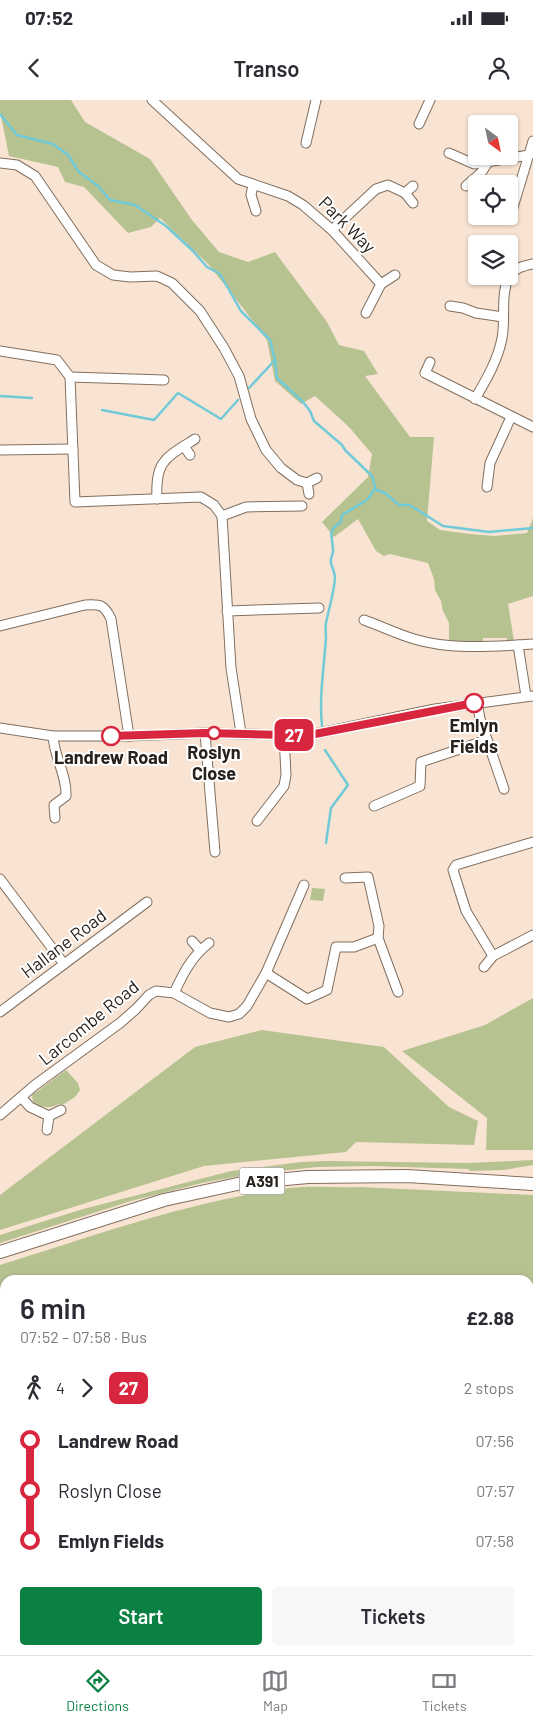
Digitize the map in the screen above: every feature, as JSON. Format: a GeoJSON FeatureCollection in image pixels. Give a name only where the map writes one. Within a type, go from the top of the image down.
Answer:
{"type":"FeatureCollection","features":[{"type":"Feature","properties":{"kind":"highway","name":"A391"},"geometry":{"type":"LineString","coordinates":[[0,1252],[164,1200],[242,1183],[308,1177],[407,1176],[533,1184]]}},
{"type":"Feature","properties":{"kind":"street","name":"Park Way"},"geometry":{"type":"LineString","coordinates":[[152,100],[238,179],[288,196],[303,205],[332,230],[381,284]]}},
{"type":"Feature","properties":{"kind":"street"},"geometry":{"type":"LineString","coordinates":[[306,143],[316,100]]}},
{"type":"Feature","properties":{"kind":"street"},"geometry":{"type":"LineString","coordinates":[[419,124],[430,100]]}},
{"type":"Feature","properties":{"kind":"street"},"geometry":{"type":"LineString","coordinates":[[518,191],[533,141]]}},
{"type":"Feature","properties":{"kind":"street"},"geometry":{"type":"LineString","coordinates":[[449,153],[468,161]]}},
{"type":"Feature","properties":{"kind":"street"},"geometry":{"type":"LineString","coordinates":[[518,157],[529,155]]}},
{"type":"Feature","properties":{"kind":"street"},"geometry":{"type":"LineString","coordinates":[[0,164],[16,165],[35,176],[96,264],[113,275],[130,277],[157,276],[172,283],[200,311],[224,348],[238,376],[251,419],[266,450],[281,468],[297,480],[307,483],[317,478]]}},
{"type":"Feature","properties":{"kind":"street"},"geometry":{"type":"LineString","coordinates":[[466,186],[481,173],[486,165]]}},
{"type":"Feature","properties":{"kind":"street"},"geometry":{"type":"LineString","coordinates":[[253,184],[251,195],[256,211]]}},
{"type":"Feature","properties":{"kind":"street"},"geometry":{"type":"LineString","coordinates":[[332,230],[376,189],[388,184],[405,193],[413,203]]}},
{"type":"Feature","properties":{"kind":"street"},"geometry":{"type":"LineString","coordinates":[[405,193],[414,186]]}},
{"type":"Feature","properties":{"kind":"street"},"geometry":{"type":"LineString","coordinates":[[518,268],[533,264]]}},
{"type":"Feature","properties":{"kind":"street"},"geometry":{"type":"LineString","coordinates":[[366,313],[381,284],[395,275]]}},
{"type":"Feature","properties":{"kind":"street"},"geometry":{"type":"LineString","coordinates":[[475,399],[496,361],[502,338],[506,285]]}},
{"type":"Feature","properties":{"kind":"street"},"geometry":{"type":"LineString","coordinates":[[450,306],[464,308],[476,313],[503,317]]}},
{"type":"Feature","properties":{"kind":"street"},"geometry":{"type":"LineString","coordinates":[[0,351],[57,360],[70,377],[76,502],[201,497],[214,505],[222,516],[230,668],[242,733]]}},
{"type":"Feature","properties":{"kind":"street"},"geometry":{"type":"LineString","coordinates":[[430,362],[425,373],[533,427]]}},
{"type":"Feature","properties":{"kind":"street"},"geometry":{"type":"LineString","coordinates":[[70,377],[164,380]]}},
{"type":"Feature","properties":{"kind":"street"},"geometry":{"type":"LineString","coordinates":[[488,490],[490,463],[511,417]]}},
{"type":"Feature","properties":{"kind":"street"},"geometry":{"type":"LineString","coordinates":[[158,499],[159,469],[166,458],[195,439]]}},
{"type":"Feature","properties":{"kind":"street"},"geometry":{"type":"LineString","coordinates":[[184,446],[190,455]]}},
{"type":"Feature","properties":{"kind":"street"},"geometry":{"type":"LineString","coordinates":[[0,450],[73,449]]}},
{"type":"Feature","properties":{"kind":"street"},"geometry":{"type":"LineString","coordinates":[[307,483],[310,494]]}},
{"type":"Feature","properties":{"kind":"street"},"geometry":{"type":"LineString","coordinates":[[222,516],[246,507],[302,506]]}},
{"type":"Feature","properties":{"kind":"street"},"geometry":{"type":"LineString","coordinates":[[0,626],[85,606],[98,604],[106,609],[111,619],[129,736]]}},
{"type":"Feature","properties":{"kind":"street"},"geometry":{"type":"LineString","coordinates":[[226,611],[319,608]]}},
{"type":"Feature","properties":{"kind":"street"},"geometry":{"type":"LineString","coordinates":[[364,620],[415,639],[436,644],[479,647],[532,644]]}},
{"type":"Feature","properties":{"kind":"street"},"geometry":{"type":"LineString","coordinates":[[0,728],[53,736],[205,733],[315,734],[477,702],[529,696],[518,646]]}},
{"type":"Feature","properties":{"kind":"street"},"geometry":{"type":"LineString","coordinates":[[477,702],[480,719],[504,789]]}},
{"type":"Feature","properties":{"kind":"street"},"geometry":{"type":"LineString","coordinates":[[205,733],[215,852]]}},
{"type":"Feature","properties":{"kind":"street"},"geometry":{"type":"LineString","coordinates":[[257,821],[284,786],[286,775],[284,735]]}},
{"type":"Feature","properties":{"kind":"street"},"geometry":{"type":"LineString","coordinates":[[53,736],[54,750],[67,784],[66,796],[54,805],[54,818]]}},
{"type":"Feature","properties":{"kind":"street"},"geometry":{"type":"LineString","coordinates":[[374,806],[420,786],[421,762],[487,740]]}},
{"type":"Feature","properties":{"kind":"street"},"geometry":{"type":"LineString","coordinates":[[494,956],[466,910],[453,870],[456,865],[533,842]]}},
{"type":"Feature","properties":{"kind":"street"},"geometry":{"type":"LineString","coordinates":[[345,878],[368,877],[379,926],[378,938],[398,992]]}},
{"type":"Feature","properties":{"kind":"street"},"geometry":{"type":"LineString","coordinates":[[0,879],[64,964]]}},
{"type":"Feature","properties":{"kind":"street"},"geometry":{"type":"LineString","coordinates":[[209,943],[200,950],[185,970],[174,993],[210,1013],[228,1017],[239,1014],[247,1006],[266,973],[304,885]]}},
{"type":"Feature","properties":{"kind":"street","name":"Hallane Road"},"geometry":{"type":"LineString","coordinates":[[0,1011],[147,902]]}},
{"type":"Feature","properties":{"kind":"street"},"geometry":{"type":"LineString","coordinates":[[484,967],[494,956],[533,935]]}},
{"type":"Feature","properties":{"kind":"street"},"geometry":{"type":"LineString","coordinates":[[266,973],[307,999],[327,990],[336,947],[354,947],[378,938]]}},
{"type":"Feature","properties":{"kind":"street"},"geometry":{"type":"LineString","coordinates":[[192,941],[200,950]]}},
{"type":"Feature","properties":{"kind":"street","name":"Larcombe Road"},"geometry":{"type":"LineString","coordinates":[[0,1115],[64,1063],[120,1023],[152,992],[159,990],[174,993]]}},
{"type":"Feature","properties":{"kind":"street"},"geometry":{"type":"LineString","coordinates":[[21,1097],[30,1106],[49,1116]]}},
{"type":"Feature","properties":{"kind":"street"},"geometry":{"type":"LineString","coordinates":[[49,1116],[61,1110]]}},
{"type":"Feature","properties":{"kind":"street"},"geometry":{"type":"LineString","coordinates":[[47,1130],[49,1116]]}},
{"type":"Feature","properties":{"kind":"green space"},"geometry":{"type":"Polygon","coordinates":[[[0,100],[71,100],[85,122],[150,159],[192,220],[219,252],[248,262],[275,252],[327,322],[339,345],[364,351],[378,374],[365,376],[410,437],[434,437],[427,521],[440,530],[494,536],[527,533],[533,518],[533,596],[508,604],[514,641],[507,642],[507,638],[483,638],[483,644],[449,642],[449,623],[435,590],[434,579],[428,563],[390,554],[384,556],[376,551],[358,519],[334,537],[322,522],[368,477],[372,454],[349,427],[315,396],[301,404],[275,381],[267,340],[208,264],[160,218],[151,227],[128,233],[84,187],[65,182],[58,167],[9,156],[0,111],[0,100]]]}},
{"type":"Feature","properties":{"kind":"green space"},"geometry":{"type":"Polygon","coordinates":[[[312,888],[325,889],[323,901],[310,900],[312,888]]]}},
{"type":"Feature","properties":{"kind":"green space"},"geometry":{"type":"Polygon","coordinates":[[[533,998],[533,1150],[486,1150],[487,1118],[402,1051],[485,1025],[533,998]]]}},
{"type":"Feature","properties":{"kind":"green space"},"geometry":{"type":"Polygon","coordinates":[[[262,1030],[384,1047],[449,1107],[478,1121],[474,1145],[356,1142],[346,1152],[204,1166],[0,1230],[0,1195],[195,1047],[262,1030]]]}},
{"type":"Feature","properties":{"kind":"green space"},"geometry":{"type":"Polygon","coordinates":[[[66,1070],[78,1083],[80,1090],[75,1097],[62,1105],[59,1104],[52,1107],[39,1106],[33,1102],[32,1095],[66,1070]]]}},
{"type":"Feature","properties":{"kind":"green space"},"geometry":{"type":"Polygon","coordinates":[[[533,1160],[533,1165],[504,1170],[470,1171],[468,1169],[371,1166],[317,1167],[251,1174],[202,1183],[131,1201],[0,1243],[0,1235],[83,1209],[231,1171],[301,1162],[325,1161],[468,1163],[533,1160]]]}},
{"type":"Feature","properties":{"kind":"green space"},"geometry":{"type":"Polygon","coordinates":[[[312,1187],[360,1187],[533,1195],[533,1275],[0,1275],[0,1265],[175,1211],[247,1195],[312,1187]]]}},
{"type":"Feature","properties":{"kind":"waterway"},"geometry":{"type":"LineString","coordinates":[[0,114],[17,135],[53,144],[68,155],[79,172],[98,186],[110,200],[135,205],[166,226],[207,267],[220,274],[241,311],[270,340],[277,378],[303,402],[310,411],[314,421],[342,445],[372,476],[376,490],[385,493],[399,505],[409,505],[443,526],[489,532],[533,528]]}},
{"type":"Feature","properties":{"kind":"waterway"},"geometry":{"type":"LineString","coordinates":[[249,388],[275,360]]}},
{"type":"Feature","properties":{"kind":"waterway"},"geometry":{"type":"LineString","coordinates":[[102,410],[154,420],[178,393],[221,419],[238,400]]}},
{"type":"Feature","properties":{"kind":"waterway"},"geometry":{"type":"LineString","coordinates":[[0,396],[32,398]]}},
{"type":"Feature","properties":{"kind":"waterway"},"geometry":{"type":"LineString","coordinates":[[322,726],[321,693],[326,625],[335,578],[331,562],[333,552],[331,536],[333,529],[341,522],[342,515],[367,500],[375,489]]}},
{"type":"Feature","properties":{"kind":"waterway"},"geometry":{"type":"LineString","coordinates":[[325,750],[348,785],[331,808],[326,843]]}},
{"type":"Feature","properties":{"kind":"bus line","name":"27"},"geometry":{"type":"LineString","coordinates":[[111,736],[205,733],[315,734],[435,709],[474,703]]}},
{"type":"Feature","properties":{"kind":"place","name":"Emlyn Fields"},"geometry":{"type":"Point","coordinates":[474,703]}},
{"type":"Feature","properties":{"kind":"place","name":"Roslyn Close"},"geometry":{"type":"Point","coordinates":[214,733]}},
{"type":"Feature","properties":{"kind":"place","name":"Landrew Road"},"geometry":{"type":"Point","coordinates":[111,736]}}]}
